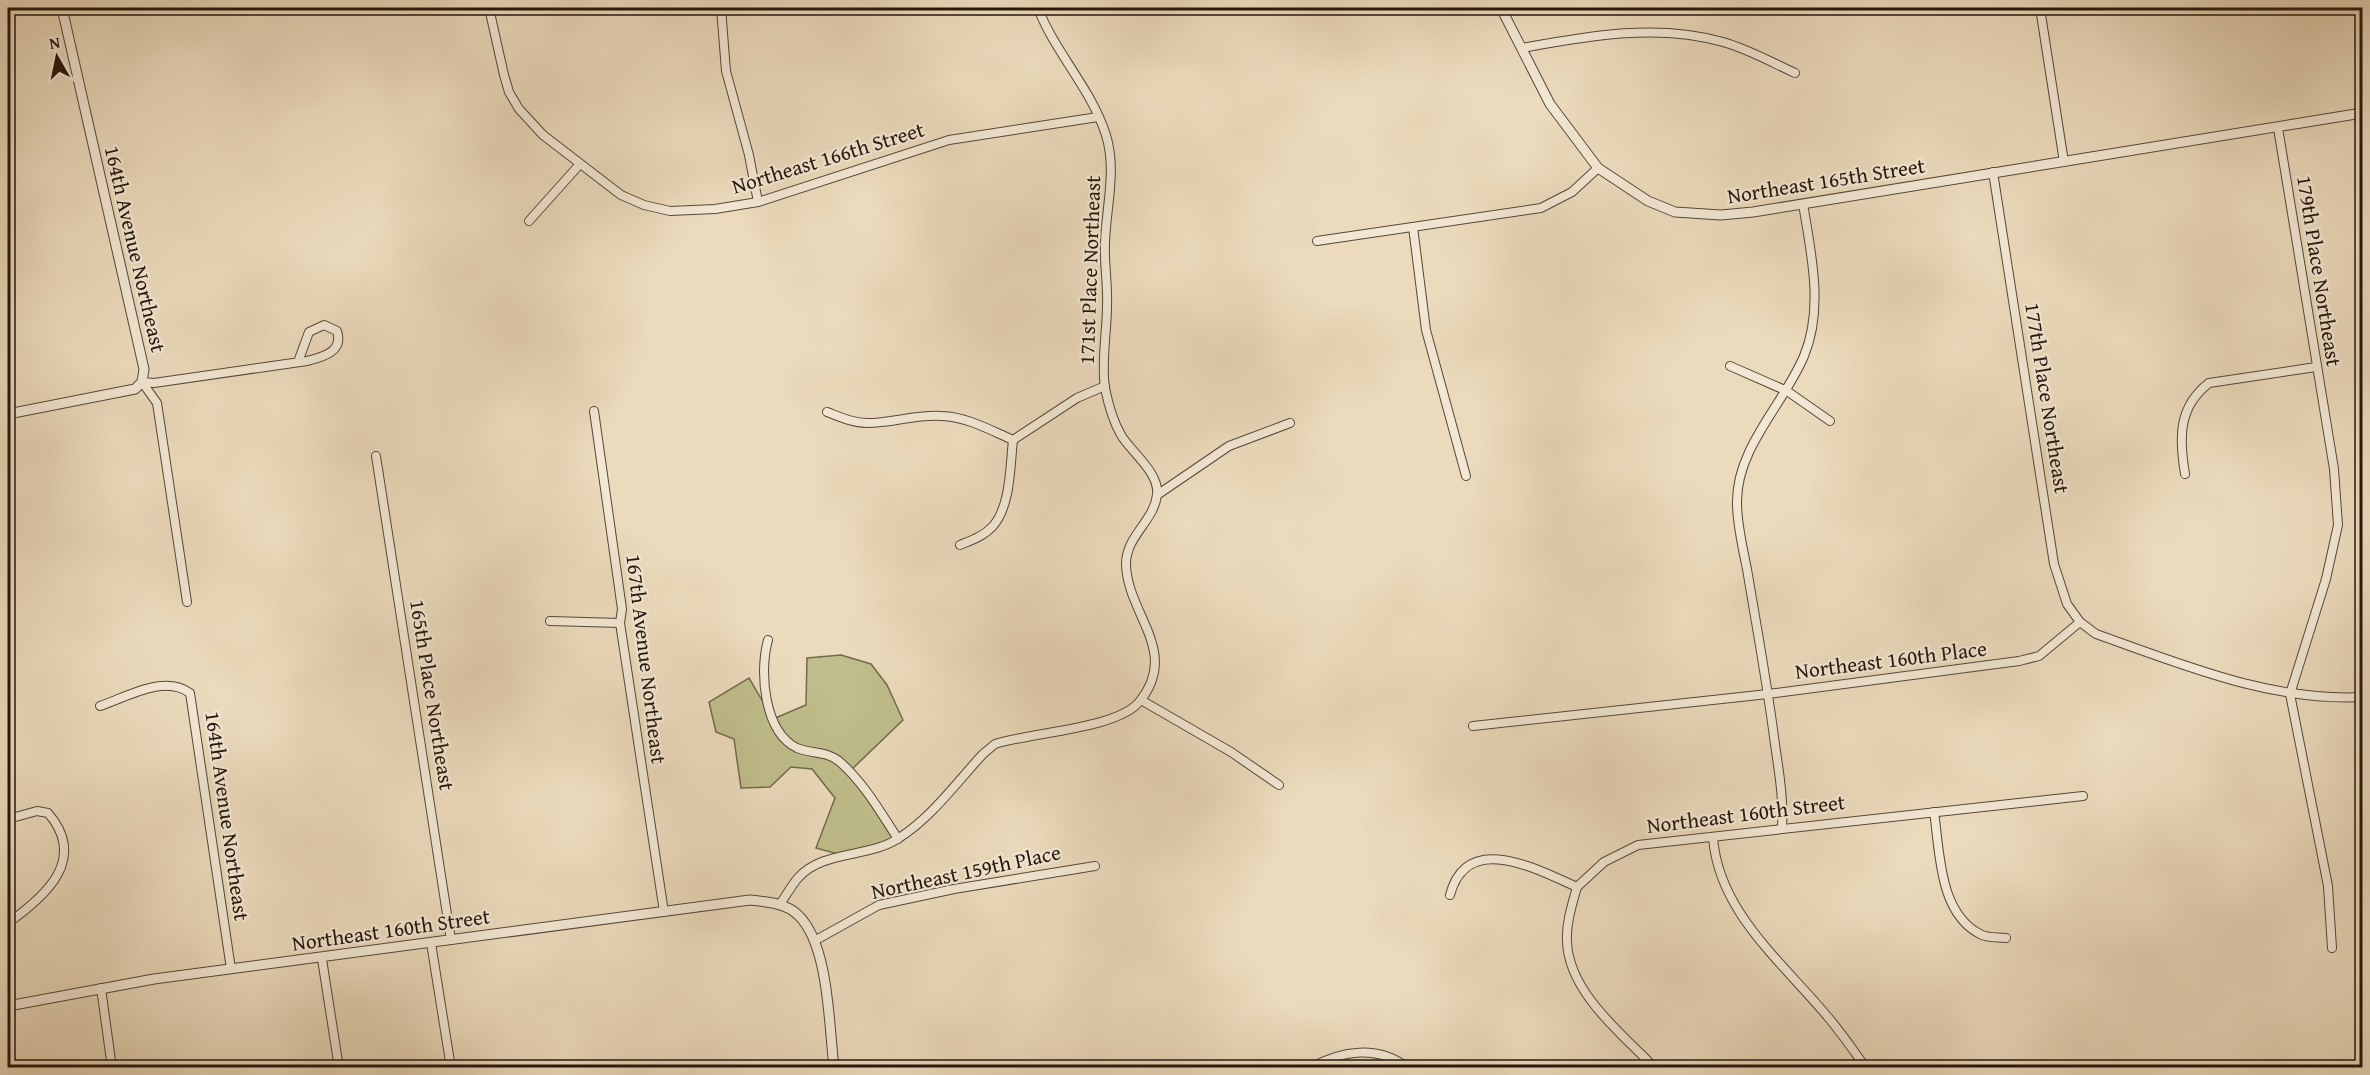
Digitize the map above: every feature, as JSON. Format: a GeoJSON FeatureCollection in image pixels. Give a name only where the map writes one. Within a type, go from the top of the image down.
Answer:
{"type":"FeatureCollection","features":[{"type":"Feature","properties":{"kind":"street","name":"164th Avenue Northeast"},"geometry":{"type":"LineString","coordinates":[[62,8],[142,355],[142,382],[157,403],[187,602]]}},
{"type":"Feature","properties":{"kind":"street"},"geometry":{"type":"LineString","coordinates":[[489,8],[504,75],[514,100],[543,135],[580,165],[529,221]]}},
{"type":"Feature","properties":{"kind":"street"},"geometry":{"type":"LineString","coordinates":[[720,8],[726,71],[749,155],[758,202]]}},
{"type":"Feature","properties":{"kind":"street","name":"171st Place Northeast"},"geometry":{"type":"LineString","coordinates":[[1038,8],[1046,30],[1082,83],[1098,117],[1109,153],[1111,182],[1105,243],[1107,303],[1105,387],[1114,422],[1156,482],[1157,495]]}},
{"type":"Feature","properties":{"kind":"street","name":"Northeast 165th Street"},"geometry":{"type":"LineString","coordinates":[[1501,8],[1550,104],[1598,168],[1648,201],[1675,212],[1720,215],[1803,204],[2362,113]]}},
{"type":"Feature","properties":{"kind":"street"},"geometry":{"type":"LineString","coordinates":[[2040,8],[2064,162]]}},
{"type":"Feature","properties":{"kind":"street"},"geometry":{"type":"LineString","coordinates":[[1522,48],[1586,37],[1648,32],[1683,33],[1723,42],[1795,73]]}},
{"type":"Feature","properties":{"kind":"street","name":"Northeast 166th Street"},"geometry":{"type":"LineString","coordinates":[[580,165],[621,195],[644,205],[670,211],[715,209],[758,202],[949,140],[1098,117]]}},
{"type":"Feature","properties":{"kind":"street","name":"179th Place Northeast"},"geometry":{"type":"LineString","coordinates":[[2278,128],[2334,469],[2338,525],[2326,579],[2290,694],[2328,886],[2332,948]]}},
{"type":"Feature","properties":{"kind":"street"},"geometry":{"type":"LineString","coordinates":[[1317,241],[1541,208],[1572,192],[1598,168]]}},
{"type":"Feature","properties":{"kind":"street","name":"177th Place Northeast"},"geometry":{"type":"LineString","coordinates":[[1994,172],[2054,564],[2067,604],[2080,622]]}},
{"type":"Feature","properties":{"kind":"street"},"geometry":{"type":"LineString","coordinates":[[1782,827],[1783,804],[1768,694],[1737,503],[1743,466],[1765,424],[1787,391],[1805,354],[1814,307],[1815,272],[1803,204]]}},
{"type":"Feature","properties":{"kind":"street"},"geometry":{"type":"LineString","coordinates":[[1413,227],[1426,330],[1466,476]]}},
{"type":"Feature","properties":{"kind":"street"},"geometry":{"type":"LineString","coordinates":[[8,414],[122,393],[135,389],[142,382],[154,383],[298,362],[327,356],[336,348],[339,336],[337,331],[324,325],[309,332],[298,362]]}},
{"type":"Feature","properties":{"kind":"street"},"geometry":{"type":"LineString","coordinates":[[1730,366],[1787,391],[1830,421]]}},
{"type":"Feature","properties":{"kind":"street"},"geometry":{"type":"LineString","coordinates":[[2185,474],[2180,444],[2182,419],[2197,392],[2209,383],[2316,367]]}},
{"type":"Feature","properties":{"kind":"street"},"geometry":{"type":"LineString","coordinates":[[1013,440],[1077,398],[1105,387]]}},
{"type":"Feature","properties":{"kind":"street","name":"167th Avenue Northeast"},"geometry":{"type":"LineString","coordinates":[[594,411],[622,609],[620,623],[664,912]]}},
{"type":"Feature","properties":{"kind":"street"},"geometry":{"type":"LineString","coordinates":[[827,412],[848,421],[867,423],[917,415],[944,416],[968,421],[1013,440]]}},
{"type":"Feature","properties":{"kind":"street"},"geometry":{"type":"LineString","coordinates":[[834,1068],[816,940],[798,914],[780,904],[799,876],[828,860],[879,849],[898,839],[918,824],[983,753],[995,744],[1120,716],[1141,700],[1154,674],[1156,658],[1152,638],[1127,578],[1126,562],[1129,547],[1153,508],[1157,495],[1229,446],[1290,423]]}},
{"type":"Feature","properties":{"kind":"street"},"geometry":{"type":"LineString","coordinates":[[960,545],[980,537],[993,526],[1000,514],[1008,484],[1013,440]]}},
{"type":"Feature","properties":{"kind":"street","name":"165th Place Northeast"},"geometry":{"type":"LineString","coordinates":[[376,456],[452,940]]}},
{"type":"Feature","properties":{"kind":"street"},"geometry":{"type":"LineString","coordinates":[[550,621],[620,623]]}},
{"type":"Feature","properties":{"kind":"street"},"geometry":{"type":"LineString","coordinates":[[2080,622],[2093,633],[2153,654],[2290,694],[2317,698],[2362,697]]}},
{"type":"Feature","properties":{"kind":"street","name":"Northeast 160th Place"},"geometry":{"type":"LineString","coordinates":[[1473,726],[1768,694],[2019,662],[2039,656],[2080,622]]}},
{"type":"Feature","properties":{"kind":"street"},"geometry":{"type":"LineString","coordinates":[[768,640],[763,657],[768,699],[774,725],[783,740],[800,749],[830,755],[840,761],[869,795],[898,839]]}},
{"type":"Feature","properties":{"kind":"street","name":"164th Avenue Northeast"},"geometry":{"type":"LineString","coordinates":[[100,706],[153,687],[181,686],[190,693],[231,969]]}},
{"type":"Feature","properties":{"kind":"street"},"geometry":{"type":"LineString","coordinates":[[1141,700],[1231,752],[1279,785]]}},
{"type":"Feature","properties":{"kind":"street","name":"Northeast 160th Street"},"geometry":{"type":"LineString","coordinates":[[1576,887],[1604,862],[1632,847],[1782,827],[2083,796]]}},
{"type":"Feature","properties":{"kind":"street"},"geometry":{"type":"LineString","coordinates":[[8,819],[38,811],[48,813],[62,833],[64,852],[62,867],[54,883],[8,924]]}},
{"type":"Feature","properties":{"kind":"street"},"geometry":{"type":"LineString","coordinates":[[1934,812],[1951,904],[1959,916],[1977,932],[1984,936],[2006,938]]}},
{"type":"Feature","properties":{"kind":"street"},"geometry":{"type":"LineString","coordinates":[[1713,837],[1716,867],[1732,902],[1866,1068]]}},
{"type":"Feature","properties":{"kind":"street"},"geometry":{"type":"LineString","coordinates":[[1450,894],[1454,878],[1464,868],[1479,861],[1498,858],[1519,862],[1576,887],[1567,923],[1566,944],[1570,962],[1582,987],[1608,1020],[1647,1061],[1649,1068]]}},
{"type":"Feature","properties":{"kind":"street","name":"Northeast 159th Place"},"geometry":{"type":"LineString","coordinates":[[816,940],[879,905],[954,889],[1095,866]]}},
{"type":"Feature","properties":{"kind":"street","name":"Northeast 160th Street"},"geometry":{"type":"LineString","coordinates":[[8,1006],[101,988],[231,969],[322,959],[750,900],[780,904]]}},
{"type":"Feature","properties":{"kind":"street"},"geometry":{"type":"LineString","coordinates":[[431,943],[452,1068]]}},
{"type":"Feature","properties":{"kind":"street"},"geometry":{"type":"LineString","coordinates":[[322,959],[339,1068]]}},
{"type":"Feature","properties":{"kind":"street"},"geometry":{"type":"LineString","coordinates":[[101,988],[112,1068]]}},
{"type":"Feature","properties":{"kind":"street"},"geometry":{"type":"LineString","coordinates":[[1310,1068],[1326,1059],[1364,1051],[1386,1056],[1407,1066]]}},
{"type":"Feature","properties":{"kind":"shaded area"},"geometry":{"type":"Polygon","coordinates":[[[841,655],[871,664],[887,685],[903,720],[849,772],[898,839],[845,856],[816,848],[835,798],[812,769],[791,767],[770,787],[741,788],[734,739],[716,732],[709,702],[749,678],[773,719],[806,705],[807,658],[841,655]]]}}]}
